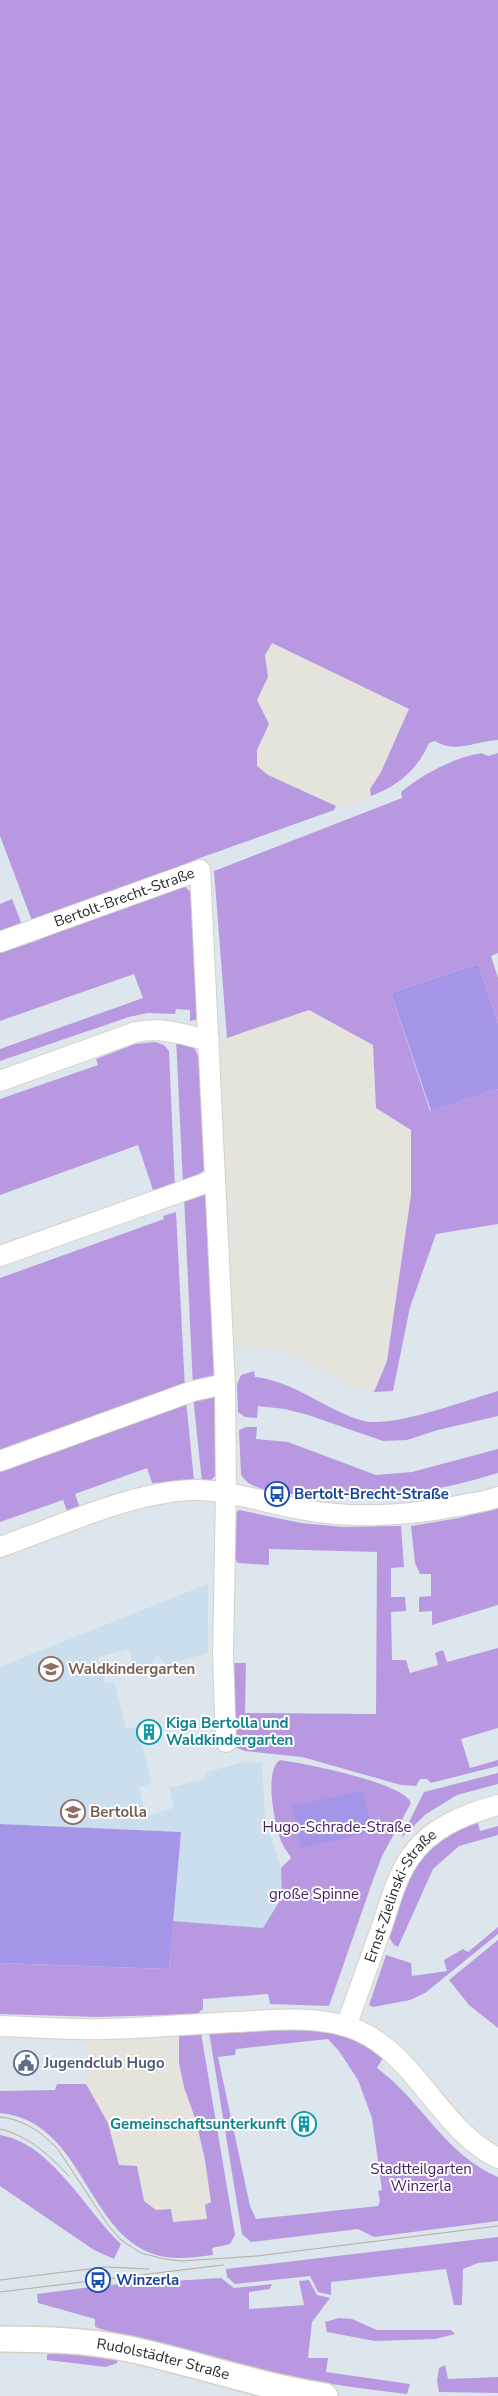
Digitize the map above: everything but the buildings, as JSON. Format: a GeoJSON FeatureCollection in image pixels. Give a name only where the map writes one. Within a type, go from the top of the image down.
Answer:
{"type":"FeatureCollection","features":[{"type":"Feature","properties":{"kind":"street","name":"Bertolt-Brecht-Straße"},"geometry":{"type":"LineString","coordinates":[[0,942],[200,870],[225,1384],[226,1494],[223,1655],[226,1742]]}},
{"type":"Feature","properties":{"kind":"street"},"geometry":{"type":"LineString","coordinates":[[0,1081],[136,1032],[154,1028],[173,1030],[209,1041]]}},
{"type":"Feature","properties":{"kind":"street"},"geometry":{"type":"LineString","coordinates":[[0,1256],[214,1180]]}},
{"type":"Feature","properties":{"kind":"street"},"geometry":{"type":"LineString","coordinates":[[0,1461],[193,1391],[225,1384]]}},
{"type":"Feature","properties":{"kind":"street"},"geometry":{"type":"LineString","coordinates":[[0,1547],[152,1495],[192,1490],[226,1494],[303,1510],[360,1515],[406,1514],[448,1508],[498,1497]]}},
{"type":"Feature","properties":{"kind":"street","name":"Ernst-Zielinski-Straße"},"geometry":{"type":"LineString","coordinates":[[346,2026],[395,1887],[410,1858],[429,1838],[448,1823],[469,1813],[498,1805]]}},
{"type":"Feature","properties":{"kind":"street"},"geometry":{"type":"LineString","coordinates":[[0,2026],[105,2029],[306,2019],[346,2026],[370,2036],[403,2064],[451,2120],[487,2153],[498,2158]]}},
{"type":"Feature","properties":{"kind":"street","name":"Rudolstädter Straße"},"geometry":{"type":"LineString","coordinates":[[0,2339],[57,2340],[127,2348],[244,2379],[325,2396]]}},
{"type":"Feature","properties":{"kind":"shaded area"},"geometry":{"type":"Polygon","coordinates":[[[271,643],[409,709],[381,772],[370,789],[371,796],[340,808],[268,775],[257,766],[257,750],[269,724],[257,701],[268,677],[265,655],[271,643]]]}},
{"type":"Feature","properties":{"kind":"shaded area"},"geometry":{"type":"Polygon","coordinates":[[[309,1010],[373,1045],[376,1108],[411,1130],[411,1195],[387,1361],[374,1392],[352,1386],[293,1354],[277,1349],[247,1347],[238,1343],[234,1347],[231,1342],[215,1053],[227,1038],[309,1010]]]}},
{"type":"Feature","properties":{"kind":"shaded area","name":"Bertolla"},"geometry":{"type":"Polygon","coordinates":[[[208,1584],[208,1653],[167,1665],[157,1655],[145,1672],[135,1674],[129,1649],[98,1657],[105,1684],[114,1682],[126,1729],[137,1727],[152,1783],[139,1787],[146,1816],[174,1808],[169,1788],[204,1779],[207,1772],[245,1762],[262,1763],[265,1818],[281,1868],[282,1897],[263,1928],[173,1921],[181,1832],[0,1824],[0,1667],[208,1584]]]}},
{"type":"Feature","properties":{"kind":"shaded area"},"geometry":{"type":"Polygon","coordinates":[[[179,2035],[179,2063],[205,2160],[211,2202],[207,2219],[172,2223],[144,2201],[137,2166],[120,2165],[108,2123],[86,2084],[87,2037],[179,2035]]]}},
{"type":"Feature","properties":{"kind":"green space"},"geometry":{"type":"Polygon","coordinates":[[[0,0],[498,0],[498,740],[458,747],[443,745],[435,741],[429,743],[419,761],[406,776],[390,787],[371,796],[370,789],[381,772],[409,709],[272,643],[265,655],[268,677],[257,700],[269,724],[257,750],[257,766],[268,775],[336,806],[334,810],[200,858],[34,926],[0,836],[0,0]]]}},
{"type":"Feature","properties":{"kind":"green space"},"geometry":{"type":"Polygon","coordinates":[[[481,753],[488,756],[498,753],[498,953],[491,956],[498,978],[498,1024],[478,964],[391,993],[430,1111],[498,1089],[498,1224],[436,1234],[410,1307],[393,1391],[374,1392],[387,1361],[411,1195],[411,1130],[376,1108],[373,1045],[309,1010],[227,1038],[214,871],[402,798],[401,792],[429,773],[459,759],[481,753]]]}},
{"type":"Feature","properties":{"kind":"green space"},"geometry":{"type":"Polygon","coordinates":[[[178,884],[189,890],[194,903],[199,1019],[190,1021],[190,1010],[176,1009],[175,1014],[148,1013],[129,1017],[0,1061],[0,1049],[143,998],[134,974],[0,1021],[0,953],[36,941],[165,886],[178,884]]]}},
{"type":"Feature","properties":{"kind":"green space"},"geometry":{"type":"Polygon","coordinates":[[[12,899],[24,930],[0,938],[0,904],[12,899]]]}},
{"type":"Feature","properties":{"kind":"green space"},"geometry":{"type":"Polygon","coordinates":[[[478,964],[498,1024],[498,1089],[431,1111],[391,993],[478,964]]]}},
{"type":"Feature","properties":{"kind":"green space"},"geometry":{"type":"Polygon","coordinates":[[[176,1038],[194,1047],[202,1065],[206,1169],[183,1185],[176,1038]]]}},
{"type":"Feature","properties":{"kind":"green space"},"geometry":{"type":"Polygon","coordinates":[[[155,1042],[164,1045],[169,1051],[175,1189],[154,1193],[138,1145],[0,1195],[0,1099],[98,1065],[96,1059],[135,1044],[155,1042]]]}},
{"type":"Feature","properties":{"kind":"green space"},"geometry":{"type":"Polygon","coordinates":[[[200,1192],[208,1195],[217,1374],[214,1378],[193,1386],[184,1196],[200,1192]]]}},
{"type":"Feature","properties":{"kind":"green space"},"geometry":{"type":"Polygon","coordinates":[[[176,1212],[185,1389],[0,1457],[0,1278],[164,1219],[163,1216],[176,1212]]]}},
{"type":"Feature","properties":{"kind":"green space"},"geometry":{"type":"Polygon","coordinates":[[[254,1371],[255,1377],[284,1384],[364,1421],[393,1421],[411,1417],[498,1391],[498,1416],[438,1430],[407,1440],[383,1441],[285,1409],[258,1406],[257,1418],[245,1417],[238,1412],[237,1384],[241,1375],[254,1371]]]}},
{"type":"Feature","properties":{"kind":"green space"},"geometry":{"type":"Polygon","coordinates":[[[218,1395],[216,1475],[211,1480],[202,1482],[193,1396],[218,1395]]]}},
{"type":"Feature","properties":{"kind":"green space"},"geometry":{"type":"Polygon","coordinates":[[[186,1400],[194,1481],[152,1483],[147,1468],[75,1494],[80,1508],[68,1514],[63,1500],[0,1522],[0,1465],[186,1400]]]}},
{"type":"Feature","properties":{"kind":"green space"},"geometry":{"type":"Polygon","coordinates":[[[246,1427],[257,1427],[256,1439],[288,1442],[376,1475],[412,1472],[498,1449],[498,1473],[449,1486],[400,1494],[358,1495],[301,1490],[300,1495],[276,1492],[258,1488],[245,1480],[241,1474],[239,1430],[246,1427]]]}},
{"type":"Feature","properties":{"kind":"green space"},"geometry":{"type":"Polygon","coordinates":[[[498,1508],[498,1605],[432,1625],[432,1611],[419,1612],[419,1597],[431,1596],[431,1574],[420,1574],[415,1563],[411,1526],[459,1518],[498,1508]]]}},
{"type":"Feature","properties":{"kind":"green space"},"geometry":{"type":"Polygon","coordinates":[[[239,1510],[301,1523],[343,1527],[401,1526],[404,1567],[391,1568],[391,1597],[405,1597],[406,1611],[391,1612],[392,1660],[406,1660],[410,1673],[438,1665],[435,1653],[443,1650],[447,1662],[498,1648],[498,1728],[461,1739],[470,1768],[498,1760],[498,1766],[431,1783],[427,1779],[420,1779],[416,1786],[401,1785],[302,1757],[245,1751],[237,1748],[232,1742],[232,1663],[246,1663],[245,1713],[376,1714],[377,1552],[269,1549],[269,1565],[238,1563],[232,1556],[232,1517],[239,1510]]]}},
{"type":"Feature","properties":{"kind":"green space","name":"Hugo-Schrade-Straße"},"geometry":{"type":"Polygon","coordinates":[[[280,1760],[309,1765],[373,1781],[405,1796],[411,1803],[382,1856],[329,2006],[270,2004],[268,1994],[203,1999],[203,2009],[197,2014],[97,2017],[0,2014],[0,1963],[169,1969],[173,1921],[263,1928],[282,1897],[281,1868],[291,1858],[280,1837],[272,1800],[272,1776],[275,1766],[280,1760]]]}},
{"type":"Feature","properties":{"kind":"green space"},"geometry":{"type":"Polygon","coordinates":[[[498,1773],[498,1784],[457,1795],[426,1814],[401,1838],[424,1792],[498,1773]]]}},
{"type":"Feature","properties":{"kind":"green space"},"geometry":{"type":"Polygon","coordinates":[[[363,1791],[372,1832],[301,1848],[292,1806],[363,1791]]]}},
{"type":"Feature","properties":{"kind":"green space"},"geometry":{"type":"Polygon","coordinates":[[[477,1819],[480,1831],[498,1826],[498,1835],[459,1846],[433,1869],[398,1947],[394,1945],[388,1936],[404,1892],[418,1865],[437,1842],[449,1832],[477,1819]]]}},
{"type":"Feature","properties":{"kind":"green space"},"geometry":{"type":"Polygon","coordinates":[[[0,1824],[181,1832],[169,1969],[0,1963],[0,1824]]]}},
{"type":"Feature","properties":{"kind":"green space"},"geometry":{"type":"Polygon","coordinates":[[[498,1927],[498,1934],[425,1993],[410,2000],[373,2007],[369,2005],[386,1955],[411,1963],[412,1976],[447,1971],[444,1960],[463,1949],[468,1952],[498,1927]]]}},
{"type":"Feature","properties":{"kind":"green space"},"geometry":{"type":"Polygon","coordinates":[[[498,1940],[498,2028],[469,2005],[449,1980],[498,1940]]]}},
{"type":"Feature","properties":{"kind":"green space","name":"Stadtteilgarten Winzerla"},"geometry":{"type":"Polygon","coordinates":[[[305,2027],[354,2037],[384,2056],[377,2068],[393,2081],[448,2142],[479,2167],[498,2177],[498,2221],[374,2237],[358,2229],[251,2242],[242,2234],[209,2032],[305,2027]],[[328,2039],[236,2049],[235,2055],[218,2057],[250,2206],[256,2219],[378,2206],[380,2201],[378,2191],[382,2190],[372,2118],[358,2080],[339,2051],[328,2039]]]}},
{"type":"Feature","properties":{"kind":"green space"},"geometry":{"type":"Polygon","coordinates":[[[201,2033],[235,2235],[230,2244],[212,2248],[213,2255],[186,2258],[160,2256],[135,2245],[116,2227],[99,2205],[68,2157],[50,2136],[28,2121],[0,2113],[0,2091],[55,2090],[57,2084],[86,2084],[108,2123],[119,2165],[137,2166],[144,2201],[156,2210],[171,2209],[173,2222],[207,2219],[205,2205],[211,2202],[205,2160],[179,2063],[179,2035],[201,2033]]]}},
{"type":"Feature","properties":{"kind":"green space"},"geometry":{"type":"Polygon","coordinates":[[[0,2135],[18,2141],[35,2151],[66,2180],[121,2244],[114,2259],[94,2250],[0,2186],[0,2135]]]}},
{"type":"Feature","properties":{"kind":"green space"},"geometry":{"type":"Polygon","coordinates":[[[498,2237],[498,2261],[478,2263],[463,2269],[462,2305],[454,2305],[446,2269],[331,2282],[331,2295],[318,2292],[310,2276],[235,2284],[227,2277],[226,2269],[498,2237]]]}},
{"type":"Feature","properties":{"kind":"green space"},"geometry":{"type":"Polygon","coordinates":[[[221,2278],[234,2288],[272,2284],[270,2289],[249,2292],[249,2309],[304,2305],[299,2281],[309,2280],[317,2295],[330,2298],[312,2322],[308,2358],[328,2358],[326,2372],[410,2384],[407,2394],[328,2383],[210,2359],[95,2327],[95,2319],[38,2303],[37,2294],[106,2285],[221,2278]]]}},
{"type":"Feature","properties":{"kind":"green space"},"geometry":{"type":"Polygon","coordinates":[[[339,2318],[352,2319],[377,2330],[451,2330],[455,2334],[435,2339],[375,2341],[327,2332],[325,2322],[339,2318]]]}},
{"type":"Feature","properties":{"kind":"green space"},"geometry":{"type":"Polygon","coordinates":[[[54,2351],[118,2358],[117,2363],[106,2367],[47,2360],[47,2355],[54,2351]]]}},
{"type":"Feature","properties":{"kind":"green space"},"geometry":{"type":"Polygon","coordinates":[[[445,2365],[448,2379],[498,2377],[498,2393],[439,2392],[437,2381],[439,2368],[445,2365]]]}},
{"type":"Feature","properties":{"kind":"tram line"},"geometry":{"type":"LineString","coordinates":[[0,2117],[24,2123],[51,2142],[57,2148],[108,2225],[121,2240],[141,2253],[164,2259],[182,2261],[257,2256],[498,2226]]}},
{"type":"Feature","properties":{"kind":"tram line"},"geometry":{"type":"LineString","coordinates":[[0,2129],[20,2136],[38,2147],[69,2176]]}},
{"type":"Feature","properties":{"kind":"tram line"},"geometry":{"type":"LineString","coordinates":[[0,2292],[223,2265]]}},
{"type":"Feature","properties":{"kind":"tram line"},"geometry":{"type":"LineString","coordinates":[[0,2280],[105,2267],[149,2269]]}},
{"type":"Feature","properties":{"kind":"place","name":"Bertolt-Brecht-Straße"},"geometry":{"type":"Point","coordinates":[277,1494]}},
{"type":"Feature","properties":{"kind":"place","name":"Waldkindergarten"},"geometry":{"type":"Point","coordinates":[51,1669]}},
{"type":"Feature","properties":{"kind":"place","name":"Kiga Bertolla und Waldkindergarten"},"geometry":{"type":"Point","coordinates":[149,1732]}},
{"type":"Feature","properties":{"kind":"place","name":"Bertolla"},"geometry":{"type":"Point","coordinates":[73,1812]}},
{"type":"Feature","properties":{"kind":"place","name":"Jugendclub Hugo"},"geometry":{"type":"Point","coordinates":[26,2063]}},
{"type":"Feature","properties":{"kind":"place","name":"Gemeinschaftsunterkunft"},"geometry":{"type":"Point","coordinates":[304,2124]}},
{"type":"Feature","properties":{"kind":"place","name":"Winzerla"},"geometry":{"type":"Point","coordinates":[98,2280]}},
{"type":"Feature","properties":{"kind":"park label","name":"große Spinne"},"geometry":{"type":"Point","coordinates":[314,1894]}}]}
